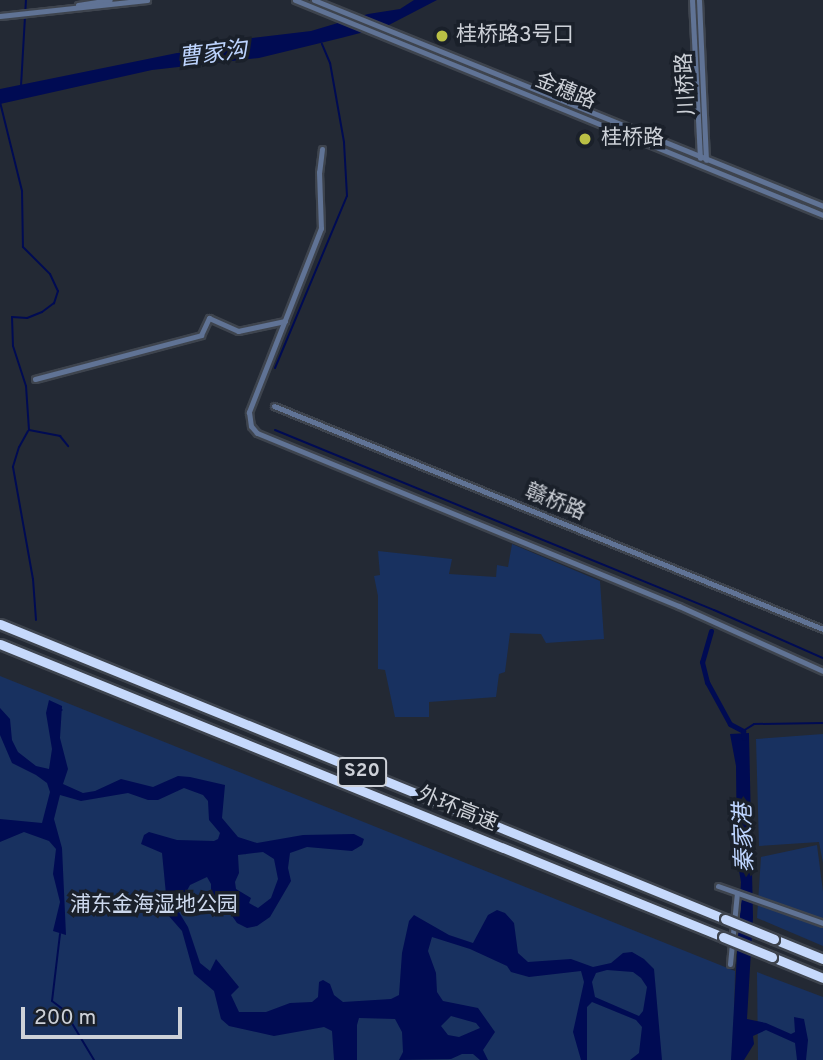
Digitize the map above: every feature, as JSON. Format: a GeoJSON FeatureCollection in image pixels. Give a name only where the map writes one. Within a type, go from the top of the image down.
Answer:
{"type":"FeatureCollection","features":[{"type":"Feature","properties":{"kind":"highway","name":"外环高速"},"geometry":{"type":"LineString","coordinates":[[0,625],[823,958]]}},
{"type":"Feature","properties":{"kind":"highway","name":"外环高速"},"geometry":{"type":"LineString","coordinates":[[0,644],[823,978]]}},
{"type":"Feature","properties":{"kind":"street"},"geometry":{"type":"LineString","coordinates":[[42,11],[110,0]]}},
{"type":"Feature","properties":{"kind":"street"},"geometry":{"type":"LineString","coordinates":[[0,14],[147,0]]}},
{"type":"Feature","properties":{"kind":"street","name":"金穗路"},"geometry":{"type":"LineString","coordinates":[[295,0],[823,206]]}},
{"type":"Feature","properties":{"kind":"street","name":"金穗路"},"geometry":{"type":"LineString","coordinates":[[314,0],[387,30],[403,40],[823,215]]}},
{"type":"Feature","properties":{"kind":"street","name":"川桥路"},"geometry":{"type":"LineString","coordinates":[[692,0],[703,158]]}},
{"type":"Feature","properties":{"kind":"street","name":"川桥路"},"geometry":{"type":"LineString","coordinates":[[699,0],[703,165]]}},
{"type":"Feature","properties":{"kind":"street"},"geometry":{"type":"LineString","coordinates":[[322,149],[319,172],[320,228],[249,412],[251,426],[257,433],[679,606],[823,671]]}},
{"type":"Feature","properties":{"kind":"street"},"geometry":{"type":"LineString","coordinates":[[35,379],[201,335],[209,318],[238,331],[285,321]]}},
{"type":"Feature","properties":{"kind":"street","name":"赣桥路"},"geometry":{"type":"LineString","coordinates":[[274,405],[823,629]]}},
{"type":"Feature","properties":{"kind":"street"},"geometry":{"type":"LineString","coordinates":[[718,886],[823,923]]}},
{"type":"Feature","properties":{"kind":"street"},"geometry":{"type":"LineString","coordinates":[[730,964],[738,893]]}},
{"type":"Feature","properties":{"kind":"green space"},"geometry":{"type":"Polygon","coordinates":[[[512,544],[600,581],[604,639],[546,643],[541,634],[510,633],[505,672],[499,674],[496,697],[429,702],[429,717],[395,717],[385,670],[378,669],[378,596],[374,576],[380,575],[378,551],[452,559],[449,574],[496,577],[497,565],[508,567],[512,544]]]}},
{"type":"Feature","properties":{"kind":"green space","name":"浦东金海湿地公园"},"geometry":{"type":"Polygon","coordinates":[[[0,676],[735,971],[733,1060],[0,1060],[0,676]]]}},
{"type":"Feature","properties":{"kind":"green space"},"geometry":{"type":"Polygon","coordinates":[[[823,734],[823,863],[819,842],[759,846],[756,739],[823,734]]]}},
{"type":"Feature","properties":{"kind":"green space"},"geometry":{"type":"Polygon","coordinates":[[[817,845],[823,892],[823,946],[757,918],[761,857],[817,845]]]}},
{"type":"Feature","properties":{"kind":"green space"},"geometry":{"type":"Polygon","coordinates":[[[757,972],[823,997],[823,1060],[758,1060],[757,972]]]}},
{"type":"Feature","properties":{"kind":"water","name":"曹家沟"},"geometry":{"type":"Polygon","coordinates":[[[414,0],[437,0],[387,26],[259,58],[152,70],[0,104],[0,89],[177,53],[238,48],[244,39],[311,31],[368,14],[400,9],[414,0]]]}},
{"type":"Feature","properties":{"kind":"water"},"geometry":{"type":"Polygon","coordinates":[[[49,700],[62,706],[60,738],[68,769],[63,784],[83,793],[95,791],[121,779],[153,787],[178,776],[190,777],[225,785],[222,818],[238,837],[257,843],[303,835],[354,834],[364,839],[362,845],[352,851],[307,847],[290,853],[288,868],[291,881],[270,917],[257,926],[247,928],[237,923],[228,910],[211,903],[211,884],[207,877],[190,885],[177,909],[188,927],[200,963],[210,971],[216,959],[239,987],[231,995],[239,1012],[266,1012],[290,1003],[312,1002],[318,997],[319,982],[323,980],[330,984],[334,995],[343,1002],[391,999],[399,995],[402,953],[409,921],[414,915],[449,935],[473,943],[488,915],[497,910],[505,913],[514,923],[518,953],[528,962],[571,959],[593,967],[611,963],[623,953],[632,952],[644,959],[654,969],[662,1060],[630,1060],[639,1053],[642,1027],[636,1020],[592,1002],[587,1007],[587,1060],[581,1060],[573,1032],[584,982],[581,971],[529,977],[511,972],[507,966],[470,949],[432,937],[428,951],[436,973],[437,992],[443,1001],[478,1008],[495,1032],[483,1050],[488,1060],[480,1060],[473,1054],[462,1054],[451,1059],[399,1060],[403,1052],[402,1032],[395,1019],[359,1018],[357,1060],[334,1060],[332,1031],[324,1027],[274,1036],[229,1026],[221,1019],[214,991],[194,974],[182,931],[168,915],[162,853],[141,844],[144,835],[149,832],[177,840],[218,839],[220,833],[209,820],[208,801],[203,795],[184,788],[158,800],[148,800],[128,793],[81,801],[60,795],[54,819],[62,848],[66,935],[53,931],[60,902],[53,874],[56,849],[49,841],[24,832],[0,842],[0,819],[42,823],[50,792],[47,783],[12,763],[0,735],[0,708],[10,719],[12,740],[18,752],[36,766],[49,769],[52,749],[46,713],[49,700]],[[263,852],[238,855],[239,873],[235,882],[236,889],[251,898],[249,903],[258,908],[271,898],[278,879],[274,859],[263,852]],[[607,970],[596,973],[592,982],[595,997],[639,1016],[643,1011],[647,987],[641,978],[633,972],[607,970]],[[451,1016],[441,1026],[448,1035],[459,1037],[480,1028],[476,1023],[451,1016]]]}},
{"type":"Feature","properties":{"kind":"water"},"geometry":{"type":"Polygon","coordinates":[[[749,733],[753,917],[747,1019],[766,1023],[791,1034],[795,1032],[794,1017],[804,1019],[808,1040],[806,1060],[797,1060],[795,1043],[766,1030],[753,1036],[754,1044],[744,1060],[731,1060],[741,882],[737,859],[736,766],[730,734],[749,733]]]}},
{"type":"Feature","properties":{"kind":"waterway"},"geometry":{"type":"LineString","coordinates":[[21,86],[26,0]]}},
{"type":"Feature","properties":{"kind":"waterway"},"geometry":{"type":"LineString","coordinates":[[275,368],[347,196],[344,142],[330,63],[322,44]]}},
{"type":"Feature","properties":{"kind":"waterway"},"geometry":{"type":"LineString","coordinates":[[0,102],[22,191],[23,247],[50,274],[58,291],[54,303],[42,312],[27,318],[12,317],[13,346],[26,386],[29,430],[60,436],[68,446]]}},
{"type":"Feature","properties":{"kind":"waterway"},"geometry":{"type":"LineString","coordinates":[[275,430],[714,610],[823,658]]}},
{"type":"Feature","properties":{"kind":"waterway"},"geometry":{"type":"LineString","coordinates":[[28,431],[19,447],[13,467],[33,579],[36,620]]}},
{"type":"Feature","properties":{"kind":"waterway","name":"秦家港"},"geometry":{"type":"LineString","coordinates":[[711,631],[702,662],[707,682],[730,724],[743,731],[744,738]]}},
{"type":"Feature","properties":{"kind":"waterway"},"geometry":{"type":"LineString","coordinates":[[743,731],[754,724],[823,723]]}},
{"type":"Feature","properties":{"kind":"waterway"},"geometry":{"type":"LineString","coordinates":[[60,934],[52,1001],[64,1010],[94,1060]]}},
{"type":"Feature","properties":{"kind":"place","name":"桂桥路3号口"},"geometry":{"type":"Point","coordinates":[442,36]}},
{"type":"Feature","properties":{"kind":"place","name":"桂桥路"},"geometry":{"type":"Point","coordinates":[585,139]}}]}
